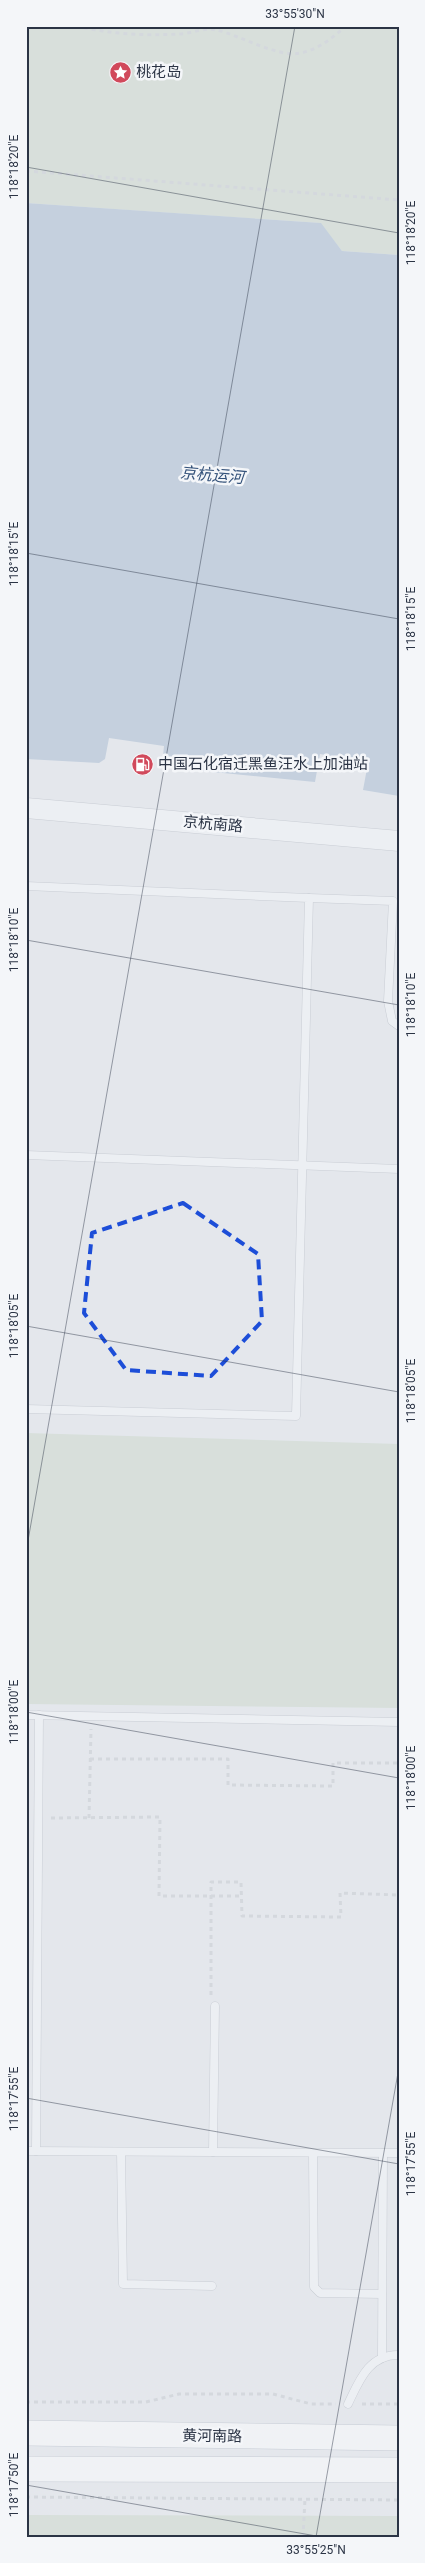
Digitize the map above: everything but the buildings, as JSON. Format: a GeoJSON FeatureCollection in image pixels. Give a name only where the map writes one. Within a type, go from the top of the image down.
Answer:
{"type":"FeatureCollection","features":[{"type":"Feature","properties":{"kind":"main road","name":"黄河南路"},"geometry":{"type":"LineString","coordinates":[[26,2432],[399,2438]]}},
{"type":"Feature","properties":{"kind":"main road"},"geometry":{"type":"LineString","coordinates":[[26,2469],[399,2470]]}},
{"type":"Feature","properties":{"kind":"street","name":"京杭南路"},"geometry":{"type":"LineString","coordinates":[[26,808],[399,841]]}},
{"type":"Feature","properties":{"kind":"lane"},"geometry":{"type":"LineString","coordinates":[[26,886],[393,901],[388,1001],[392,1020],[399,1026]]}},
{"type":"Feature","properties":{"kind":"lane"},"geometry":{"type":"LineString","coordinates":[[26,1409],[296,1416],[309,898]]}},
{"type":"Feature","properties":{"kind":"lane"},"geometry":{"type":"LineString","coordinates":[[26,1155],[399,1169]]}},
{"type":"Feature","properties":{"kind":"lane"},"geometry":{"type":"LineString","coordinates":[[26,1715],[399,1722]]}},
{"type":"Feature","properties":{"kind":"lane"},"geometry":{"type":"LineString","coordinates":[[36,2151],[39,1715]]}},
{"type":"Feature","properties":{"kind":"lane"},"geometry":{"type":"LineString","coordinates":[[213,2152],[215,2006]]}},
{"type":"Feature","properties":{"kind":"lane"},"geometry":{"type":"LineString","coordinates":[[26,2151],[399,2153]]}},
{"type":"Feature","properties":{"kind":"lane"},"geometry":{"type":"LineString","coordinates":[[121,2152],[123,2284],[212,2286]]}},
{"type":"Feature","properties":{"kind":"lane"},"geometry":{"type":"LineString","coordinates":[[313,2152],[314,2287],[320,2292],[382,2294]]}},
{"type":"Feature","properties":{"kind":"lane"},"geometry":{"type":"LineString","coordinates":[[382,2358],[383,2153]]}},
{"type":"Feature","properties":{"kind":"lane"},"geometry":{"type":"LineString","coordinates":[[348,2404],[362,2373],[382,2358],[389,2355],[399,2355]]}},
{"type":"Feature","properties":{"kind":"path"},"geometry":{"type":"LineString","coordinates":[[76,26],[98,31],[148,36],[184,34],[214,29],[277,51],[299,54],[323,45],[346,26]]}},
{"type":"Feature","properties":{"kind":"path"},"geometry":{"type":"LineString","coordinates":[[26,171],[399,200]]}},
{"type":"Feature","properties":{"kind":"path"},"geometry":{"type":"LineString","coordinates":[[89,1818],[91,1716]]}},
{"type":"Feature","properties":{"kind":"path"},"geometry":{"type":"LineString","coordinates":[[90,1759],[228,1759],[228,1785],[332,1786],[332,1763],[399,1764]]}},
{"type":"Feature","properties":{"kind":"path"},"geometry":{"type":"LineString","coordinates":[[38,1818],[160,1817],[159,1896],[242,1896]]}},
{"type":"Feature","properties":{"kind":"path"},"geometry":{"type":"LineString","coordinates":[[215,2006],[211,2002],[211,1882],[241,1882],[242,1916],[341,1917],[340,1893],[399,1894]]}},
{"type":"Feature","properties":{"kind":"path"},"geometry":{"type":"LineString","coordinates":[[26,2402],[146,2402],[179,2394],[273,2394],[311,2404],[399,2404]]}},
{"type":"Feature","properties":{"kind":"path"},"geometry":{"type":"LineString","coordinates":[[26,2497],[399,2500]]}},
{"type":"Feature","properties":{"kind":"path"},"geometry":{"type":"LineString","coordinates":[[303,2537],[305,2499]]}},
{"type":"Feature","properties":{"kind":"highlighted area"},"geometry":{"type":"Polygon","coordinates":[[[183,1203],[258,1254],[262,1321],[211,1376],[126,1370],[84,1313],[92,1233],[183,1203]]]}},
{"type":"Feature","properties":{"kind":"green space"},"geometry":{"type":"Polygon","coordinates":[[[26,26],[399,26],[399,255],[342,251],[320,223],[26,203],[26,26]]]}},
{"type":"Feature","properties":{"kind":"green space"},"geometry":{"type":"Polygon","coordinates":[[[26,1433],[399,1444],[399,1708],[26,1704],[26,1433]]]}},
{"type":"Feature","properties":{"kind":"green space"},"geometry":{"type":"Polygon","coordinates":[[[26,2515],[399,2516],[399,2537],[26,2537],[26,2515]]]}},
{"type":"Feature","properties":{"kind":"water","name":"京杭运河"},"geometry":{"type":"Polygon","coordinates":[[[26,203],[321,223],[342,251],[399,255],[399,796],[363,790],[368,763],[320,754],[315,782],[162,767],[164,746],[109,738],[105,759],[99,763],[26,759],[26,203]]]}},
{"type":"Feature","properties":{"kind":"place","name":"桃花岛"},"geometry":{"type":"Point","coordinates":[120,72]}},
{"type":"Feature","properties":{"kind":"place","name":"中国石化宿迁黑鱼汪水上加油站"},"geometry":{"type":"Point","coordinates":[142,764]}}]}
